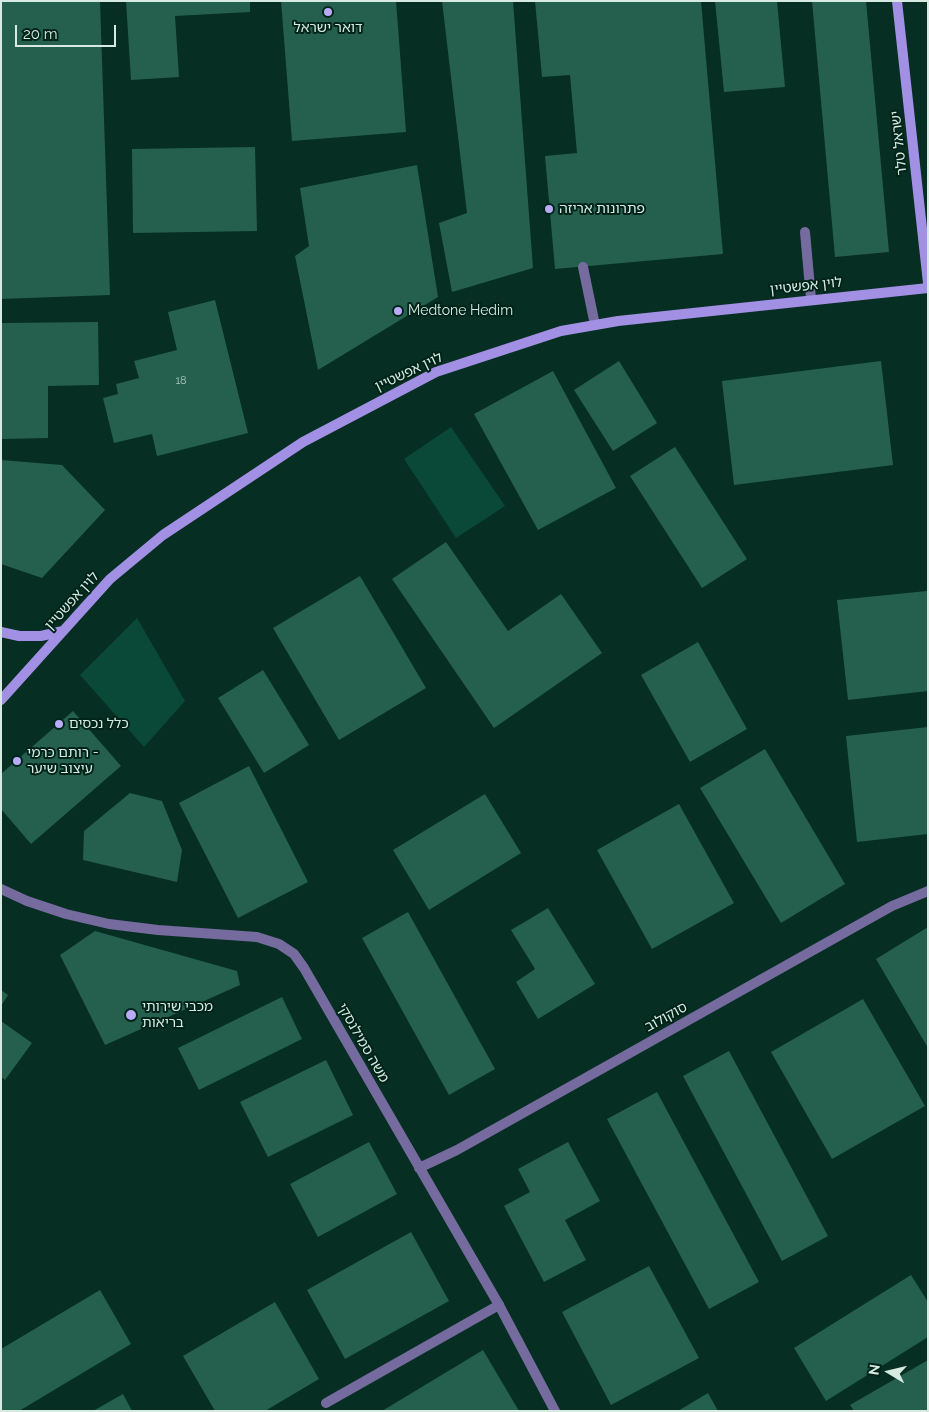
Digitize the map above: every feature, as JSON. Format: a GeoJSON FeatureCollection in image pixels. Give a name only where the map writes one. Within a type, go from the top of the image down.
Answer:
{"type":"FeatureCollection","features":[{"type":"Feature","properties":{"kind":"street","name":"ישראל טלר"},"geometry":{"type":"LineString","coordinates":[[897,1],[928,282]]}},
{"type":"Feature","properties":{"kind":"street"},"geometry":{"type":"LineString","coordinates":[[805,232],[811,299]]}},
{"type":"Feature","properties":{"kind":"street"},"geometry":{"type":"LineString","coordinates":[[583,267],[595,325]]}},
{"type":"Feature","properties":{"kind":"street","name":"לוין אפשטיין"},"geometry":{"type":"LineString","coordinates":[[1,700],[110,579],[148,546],[303,442],[436,372],[561,331],[595,325],[811,299],[928,288]]}},
{"type":"Feature","properties":{"kind":"street"},"geometry":{"type":"LineString","coordinates":[[1,632],[20,636],[41,636],[63,631]]}},
{"type":"Feature","properties":{"kind":"street","name":"משה סמילנסקי"},"geometry":{"type":"LineString","coordinates":[[1,889],[27,901],[66,914],[109,924],[158,930],[257,937],[287,948],[304,968],[499,1305],[555,1411]]}},
{"type":"Feature","properties":{"kind":"street","name":"סוקולוב"},"geometry":{"type":"LineString","coordinates":[[419,1168],[457,1150],[892,906],[928,891]]}},
{"type":"Feature","properties":{"kind":"street"},"geometry":{"type":"LineString","coordinates":[[326,1403],[499,1305]]}},
{"type":"Feature","properties":{"kind":"green space"},"geometry":{"type":"Polygon","coordinates":[[[451,427],[505,506],[456,538],[404,459],[451,427]]]}},
{"type":"Feature","properties":{"kind":"green space"},"geometry":{"type":"Polygon","coordinates":[[[137,618],[185,701],[144,747],[80,675],[137,618]]]}},
{"type":"Feature","properties":{"kind":"building"},"geometry":{"type":"Polygon","coordinates":[[[1,1],[100,1],[110,295],[1,299],[1,1]]]}},
{"type":"Feature","properties":{"kind":"building"},"geometry":{"type":"Polygon","coordinates":[[[126,1],[250,1],[250,12],[175,16],[179,77],[131,80],[126,1]]]}},
{"type":"Feature","properties":{"kind":"building"},"geometry":{"type":"Polygon","coordinates":[[[281,1],[396,1],[406,132],[292,141],[281,1]]]}},
{"type":"Feature","properties":{"kind":"building"},"geometry":{"type":"Polygon","coordinates":[[[442,1],[513,1],[533,268],[452,292],[439,223],[467,213],[442,1]]]}},
{"type":"Feature","properties":{"kind":"building"},"geometry":{"type":"Polygon","coordinates":[[[535,1],[701,1],[723,254],[555,269],[545,156],[577,153],[570,75],[542,77],[535,1]]]}},
{"type":"Feature","properties":{"kind":"building"},"geometry":{"type":"Polygon","coordinates":[[[715,1],[777,1],[785,87],[724,92],[715,1]]]}},
{"type":"Feature","properties":{"kind":"building"},"geometry":{"type":"Polygon","coordinates":[[[812,1],[866,1],[889,252],[835,257],[812,1]]]}},
{"type":"Feature","properties":{"kind":"building"},"geometry":{"type":"Polygon","coordinates":[[[255,147],[257,231],[133,233],[132,149],[255,147]]]}},
{"type":"Feature","properties":{"kind":"building"},"geometry":{"type":"Polygon","coordinates":[[[417,165],[438,297],[318,370],[295,256],[309,246],[300,188],[417,165]]]}},
{"type":"Feature","properties":{"kind":"building"},"geometry":{"type":"Polygon","coordinates":[[[215,300],[248,433],[157,456],[152,434],[114,443],[103,398],[118,394],[116,384],[139,378],[134,361],[177,350],[168,312],[215,300]]]}},
{"type":"Feature","properties":{"kind":"building"},"geometry":{"type":"Polygon","coordinates":[[[98,322],[99,385],[48,386],[48,438],[1,439],[1,323],[98,322]]]}},
{"type":"Feature","properties":{"kind":"building"},"geometry":{"type":"Polygon","coordinates":[[[619,361],[657,423],[613,451],[574,390],[619,361]]]}},
{"type":"Feature","properties":{"kind":"building"},"geometry":{"type":"Polygon","coordinates":[[[881,361],[893,465],[734,485],[722,381],[881,361]]]}},
{"type":"Feature","properties":{"kind":"building"},"geometry":{"type":"Polygon","coordinates":[[[553,371],[616,488],[538,530],[474,414],[553,371]]]}},
{"type":"Feature","properties":{"kind":"building"},"geometry":{"type":"Polygon","coordinates":[[[675,447],[747,559],[702,588],[630,476],[675,447]]]}},
{"type":"Feature","properties":{"kind":"building"},"geometry":{"type":"Polygon","coordinates":[[[1,460],[62,465],[105,510],[42,578],[1,564],[1,460]]]}},
{"type":"Feature","properties":{"kind":"building"},"geometry":{"type":"Polygon","coordinates":[[[446,542],[508,631],[561,594],[602,653],[494,728],[392,579],[446,542]]]}},
{"type":"Feature","properties":{"kind":"building"},"geometry":{"type":"Polygon","coordinates":[[[360,576],[426,688],[339,740],[273,628],[360,576]]]}},
{"type":"Feature","properties":{"kind":"building"},"geometry":{"type":"Polygon","coordinates":[[[927,591],[928,691],[848,700],[837,600],[927,591]]]}},
{"type":"Feature","properties":{"kind":"building"},"geometry":{"type":"Polygon","coordinates":[[[698,642],[747,729],[690,762],[641,675],[698,642]]]}},
{"type":"Feature","properties":{"kind":"building"},"geometry":{"type":"Polygon","coordinates":[[[263,670],[309,745],[264,773],[218,698],[263,670]]]}},
{"type":"Feature","properties":{"kind":"building"},"geometry":{"type":"Polygon","coordinates":[[[73,711],[121,766],[31,844],[1,809],[1,774],[73,711]]]}},
{"type":"Feature","properties":{"kind":"building"},"geometry":{"type":"Polygon","coordinates":[[[928,727],[928,834],[857,842],[846,736],[928,727]]]}},
{"type":"Feature","properties":{"kind":"building"},"geometry":{"type":"Polygon","coordinates":[[[765,749],[845,884],[781,923],[700,788],[765,749]]]}},
{"type":"Feature","properties":{"kind":"building"},"geometry":{"type":"Polygon","coordinates":[[[249,766],[308,882],[238,918],[179,803],[249,766]]]}},
{"type":"Feature","properties":{"kind":"building"},"geometry":{"type":"Polygon","coordinates":[[[130,793],[162,801],[182,850],[177,882],[83,860],[84,831],[130,793]]]}},
{"type":"Feature","properties":{"kind":"building"},"geometry":{"type":"Polygon","coordinates":[[[485,794],[521,853],[429,910],[393,850],[485,794]]]}},
{"type":"Feature","properties":{"kind":"building"},"geometry":{"type":"Polygon","coordinates":[[[679,804],[734,903],[652,949],[597,850],[679,804]]]}},
{"type":"Feature","properties":{"kind":"building"},"geometry":{"type":"Polygon","coordinates":[[[548,908],[595,984],[538,1019],[516,982],[535,969],[511,930],[548,908]]]}},
{"type":"Feature","properties":{"kind":"building"},"geometry":{"type":"Polygon","coordinates":[[[408,912],[495,1069],[449,1095],[362,938],[408,912]]]}},
{"type":"Feature","properties":{"kind":"building"},"geometry":{"type":"Polygon","coordinates":[[[928,927],[928,1048],[876,959],[928,927]]]}},
{"type":"Feature","properties":{"kind":"building","name":"מכבי שירותי בריאות"},"geometry":{"type":"Polygon","coordinates":[[[95,931],[237,971],[240,985],[105,1045],[60,955],[95,931]]]}},
{"type":"Feature","properties":{"kind":"building"},"geometry":{"type":"Polygon","coordinates":[[[1,990],[8,995],[1,1006],[1,990]]]}},
{"type":"Feature","properties":{"kind":"building"},"geometry":{"type":"Polygon","coordinates":[[[282,997],[302,1039],[199,1090],[178,1048],[282,997]]]}},
{"type":"Feature","properties":{"kind":"building"},"geometry":{"type":"Polygon","coordinates":[[[863,999],[925,1106],[832,1159],[771,1052],[863,999]]]}},
{"type":"Feature","properties":{"kind":"building"},"geometry":{"type":"Polygon","coordinates":[[[1,1021],[32,1043],[5,1080],[1,1077],[1,1021]]]}},
{"type":"Feature","properties":{"kind":"building"},"geometry":{"type":"Polygon","coordinates":[[[729,1051],[828,1236],[782,1261],[683,1076],[729,1051]]]}},
{"type":"Feature","properties":{"kind":"building"},"geometry":{"type":"Polygon","coordinates":[[[326,1060],[353,1115],[268,1157],[240,1102],[326,1060]]]}},
{"type":"Feature","properties":{"kind":"building"},"geometry":{"type":"Polygon","coordinates":[[[657,1092],[759,1282],[709,1309],[607,1119],[657,1092]]]}},
{"type":"Feature","properties":{"kind":"building"},"geometry":{"type":"Polygon","coordinates":[[[369,1142],[397,1194],[318,1237],[290,1184],[369,1142]]]}},
{"type":"Feature","properties":{"kind":"building"},"geometry":{"type":"Polygon","coordinates":[[[568,1142],[600,1201],[565,1220],[586,1260],[544,1282],[504,1206],[530,1192],[518,1169],[568,1142]]]}},
{"type":"Feature","properties":{"kind":"building"},"geometry":{"type":"Polygon","coordinates":[[[411,1232],[449,1301],[345,1359],[307,1290],[411,1232]]]}},
{"type":"Feature","properties":{"kind":"building"},"geometry":{"type":"Polygon","coordinates":[[[649,1266],[699,1358],[611,1405],[562,1312],[649,1266]]]}},
{"type":"Feature","properties":{"kind":"building"},"geometry":{"type":"Polygon","coordinates":[[[911,1275],[928,1302],[928,1337],[826,1401],[794,1348],[911,1275]]]}},
{"type":"Feature","properties":{"kind":"building"},"geometry":{"type":"Polygon","coordinates":[[[100,1290],[131,1344],[19,1411],[1,1411],[1,1349],[100,1290]]]}},
{"type":"Feature","properties":{"kind":"building"},"geometry":{"type":"Polygon","coordinates":[[[275,1302],[319,1379],[265,1411],[215,1411],[183,1356],[275,1302]]]}},
{"type":"Feature","properties":{"kind":"building"},"geometry":{"type":"Polygon","coordinates":[[[483,1350],[519,1411],[382,1411],[483,1350]]]}},
{"type":"Feature","properties":{"kind":"building"},"geometry":{"type":"Polygon","coordinates":[[[928,1360],[928,1411],[854,1411],[850,1405],[928,1360]]]}},
{"type":"Feature","properties":{"kind":"building"},"geometry":{"type":"Polygon","coordinates":[[[708,1393],[718,1411],[678,1411],[708,1393]]]}},
{"type":"Feature","properties":{"kind":"building"},"geometry":{"type":"Polygon","coordinates":[[[123,1394],[132,1411],[93,1411],[123,1394]]]}},
{"type":"Feature","properties":{"kind":"place","name":"דואר ישראל"},"geometry":{"type":"Point","coordinates":[328,12]}},
{"type":"Feature","properties":{"kind":"place","name":"פתרונות אריזה"},"geometry":{"type":"Point","coordinates":[549,209]}},
{"type":"Feature","properties":{"kind":"place","name":"Medtone Hedim"},"geometry":{"type":"Point","coordinates":[398,311]}},
{"type":"Feature","properties":{"kind":"place","name":"כלל נכסים"},"geometry":{"type":"Point","coordinates":[59,724]}},
{"type":"Feature","properties":{"kind":"place","name":"רותם כרמי - עיצוב שיער"},"geometry":{"type":"Point","coordinates":[17,761]}},
{"type":"Feature","properties":{"kind":"place","name":"מכבי שירותי בריאות"},"geometry":{"type":"Point","coordinates":[131,1015]}}]}
